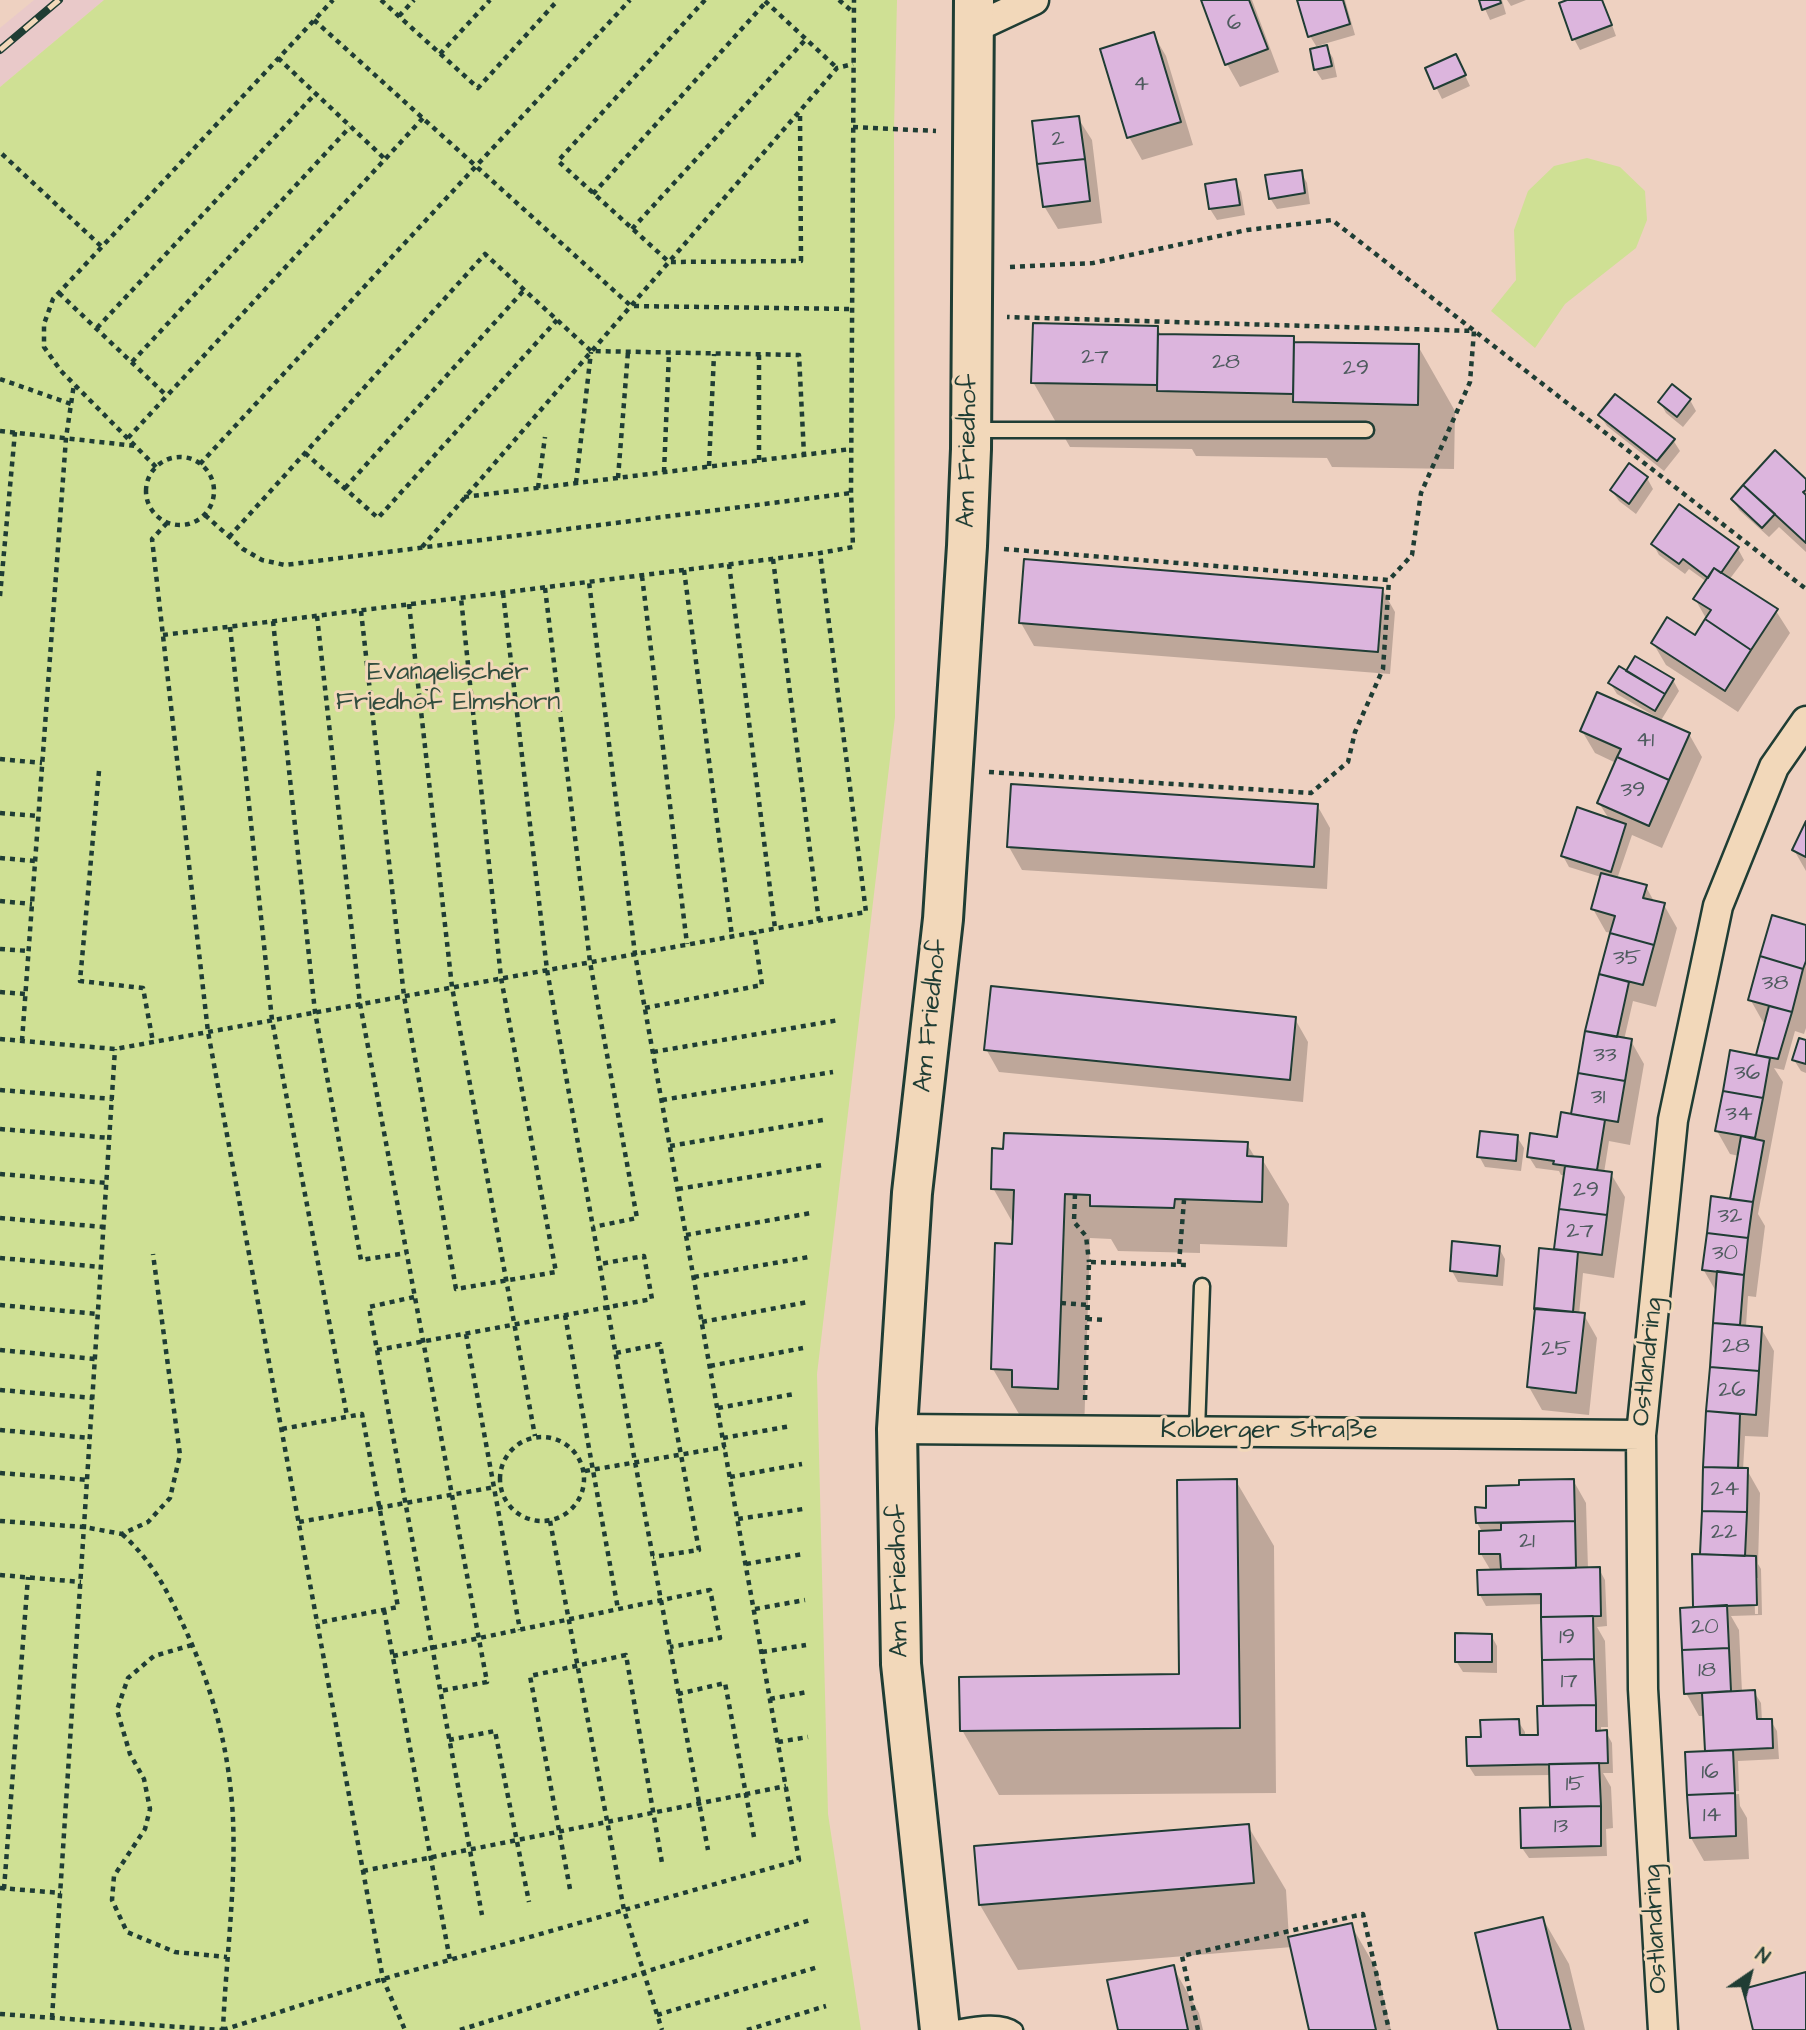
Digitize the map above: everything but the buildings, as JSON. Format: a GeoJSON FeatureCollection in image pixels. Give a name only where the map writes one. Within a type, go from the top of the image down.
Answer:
{"type":"FeatureCollection","features":[{"type":"Feature","properties":{"kind":"street"},"geometry":{"type":"LineString","coordinates":[[974,14],[1034,0]]}},
{"type":"Feature","properties":{"kind":"street","name":"Am Friedhof"},"geometry":{"type":"LineString","coordinates":[[941,2030],[901,1664],[897,1429],[912,1193],[943,919],[967,546],[971,430],[974,14]]}},
{"type":"Feature","properties":{"kind":"street","name":"Ostlandring"},"geometry":{"type":"LineString","coordinates":[[1663,2030],[1643,1689],[1641,1435],[1673,1120],[1718,906],[1774,767],[1806,721]]}},
{"type":"Feature","properties":{"kind":"street","name":"Kolberger Straße"},"geometry":{"type":"LineString","coordinates":[[897,1429],[1641,1435]]}},
{"type":"Feature","properties":{"kind":"lane"},"geometry":{"type":"LineString","coordinates":[[971,430],[1366,430]]}},
{"type":"Feature","properties":{"kind":"lane"},"geometry":{"type":"LineString","coordinates":[[1196,1431],[1202,1286]]}},
{"type":"Feature","properties":{"kind":"lane"},"geometry":{"type":"LineString","coordinates":[[941,2030],[994,2024],[1010,2026],[1015,2030]]}},
{"type":"Feature","properties":{"kind":"path"},"geometry":{"type":"LineString","coordinates":[[156,467],[74,384],[44,347],[44,324],[53,299],[333,0]]}},
{"type":"Feature","properties":{"kind":"path"},"geometry":{"type":"LineString","coordinates":[[381,0],[478,88],[558,0]]}},
{"type":"Feature","properties":{"kind":"path"},"geometry":{"type":"LineString","coordinates":[[399,16],[414,0]]}},
{"type":"Feature","properties":{"kind":"path"},"geometry":{"type":"LineString","coordinates":[[440,54],[490,0]]}},
{"type":"Feature","properties":{"kind":"path"},"geometry":{"type":"LineString","coordinates":[[200,464],[630,0]]}},
{"type":"Feature","properties":{"kind":"path"},"geometry":{"type":"LineString","coordinates":[[705,0],[558,161],[669,262],[801,261],[800,111]]}},
{"type":"Feature","properties":{"kind":"path"},"geometry":{"type":"LineString","coordinates":[[839,0],[854,13]]}},
{"type":"Feature","properties":{"kind":"path"},"geometry":{"type":"LineString","coordinates":[[163,635],[853,547],[850,493],[854,0]]}},
{"type":"Feature","properties":{"kind":"path"},"geometry":{"type":"LineString","coordinates":[[593,194],[765,1],[838,68]]}},
{"type":"Feature","properties":{"kind":"path"},"geometry":{"type":"LineString","coordinates":[[314,20],[631,306],[852,309]]}},
{"type":"Feature","properties":{"kind":"path"},"geometry":{"type":"LineString","coordinates":[[632,229],[806,39]]}},
{"type":"Feature","properties":{"kind":"path"},"geometry":{"type":"LineString","coordinates":[[278,58],[385,159]]}},
{"type":"Feature","properties":{"kind":"path"},"geometry":{"type":"LineString","coordinates":[[422,547],[838,68],[853,64]]}},
{"type":"Feature","properties":{"kind":"path"},"geometry":{"type":"LineString","coordinates":[[97,328],[315,94]]}},
{"type":"Feature","properties":{"kind":"path"},"geometry":{"type":"LineString","coordinates":[[128,438],[423,118]]}},
{"type":"Feature","properties":{"kind":"path"},"geometry":{"type":"LineString","coordinates":[[132,362],[350,127]]}},
{"type":"Feature","properties":{"kind":"path"},"geometry":{"type":"LineString","coordinates":[[853,127],[973,132]]}},
{"type":"Feature","properties":{"kind":"path"},"geometry":{"type":"LineString","coordinates":[[2,154],[102,247]]}},
{"type":"Feature","properties":{"kind":"path"},"geometry":{"type":"LineString","coordinates":[[972,269],[1093,263],[1247,230],[1332,220],[1806,589]]}},
{"type":"Feature","properties":{"kind":"path"},"geometry":{"type":"LineString","coordinates":[[229,537],[485,254],[591,351],[799,355],[804,455]]}},
{"type":"Feature","properties":{"kind":"path"},"geometry":{"type":"LineString","coordinates":[[345,488],[525,289]]}},
{"type":"Feature","properties":{"kind":"path"},"geometry":{"type":"LineString","coordinates":[[59,293],[167,396]]}},
{"type":"Feature","properties":{"kind":"path"},"geometry":{"type":"LineString","coordinates":[[305,453],[378,518],[557,320]]}},
{"type":"Feature","properties":{"kind":"path"},"geometry":{"type":"LineString","coordinates":[[576,483],[591,351]]}},
{"type":"Feature","properties":{"kind":"path"},"geometry":{"type":"LineString","coordinates":[[618,478],[628,352]]}},
{"type":"Feature","properties":{"kind":"path"},"geometry":{"type":"LineString","coordinates":[[664,472],[669,352]]}},
{"type":"Feature","properties":{"kind":"path"},"geometry":{"type":"LineString","coordinates":[[709,466],[714,354]]}},
{"type":"Feature","properties":{"kind":"path"},"geometry":{"type":"LineString","coordinates":[[759,354],[759,460]]}},
{"type":"Feature","properties":{"kind":"path"},"geometry":{"type":"LineString","coordinates":[[0,379],[71,404]]}},
{"type":"Feature","properties":{"kind":"path"},"geometry":{"type":"LineString","coordinates":[[22,1041],[66,438],[74,384]]}},
{"type":"Feature","properties":{"kind":"path"},"geometry":{"type":"LineString","coordinates":[[0,430],[137,446]]}},
{"type":"Feature","properties":{"kind":"path"},"geometry":{"type":"LineString","coordinates":[[0,596],[15,432]]}},
{"type":"Feature","properties":{"kind":"path"},"geometry":{"type":"LineString","coordinates":[[538,488],[545,437]]}},
{"type":"Feature","properties":{"kind":"path"},"geometry":{"type":"LineString","coordinates":[[464,497],[851,449]]}},
{"type":"Feature","properties":{"kind":"path"},"geometry":{"type":"LineString","coordinates":[[180,458],[200,464],[211,478],[214,491],[212,504],[205,515],[194,523],[180,525],[167,523],[156,516],[149,505],[146,492],[148,479],[156,467],[167,460],[180,458]]}},
{"type":"Feature","properties":{"kind":"path"},"geometry":{"type":"LineString","coordinates":[[205,515],[243,549],[262,560],[285,565],[850,493]]}},
{"type":"Feature","properties":{"kind":"path"},"geometry":{"type":"LineString","coordinates":[[167,523],[152,539],[208,1032],[383,1979],[405,2030]]}},
{"type":"Feature","properties":{"kind":"path"},"geometry":{"type":"LineString","coordinates":[[0,1039],[115,1049],[866,912],[820,553]]}},
{"type":"Feature","properties":{"kind":"path"},"geometry":{"type":"LineString","coordinates":[[773,559],[819,921]]}},
{"type":"Feature","properties":{"kind":"path"},"geometry":{"type":"LineString","coordinates":[[729,564],[775,928]]}},
{"type":"Feature","properties":{"kind":"path"},"geometry":{"type":"LineString","coordinates":[[684,570],[732,936]]}},
{"type":"Feature","properties":{"kind":"path"},"geometry":{"type":"LineString","coordinates":[[642,576],[687,944]]}},
{"type":"Feature","properties":{"kind":"path"},"geometry":{"type":"LineString","coordinates":[[954,769],[1311,793],[1348,762],[1354,732],[1383,669],[1389,580]]}},
{"type":"Feature","properties":{"kind":"path"},"geometry":{"type":"LineString","coordinates":[[0,2014],[222,2030],[383,1979],[799,1860],[635,954],[589,582]]}},
{"type":"Feature","properties":{"kind":"path"},"geometry":{"type":"LineString","coordinates":[[545,588],[590,962],[637,1218],[593,1227]]}},
{"type":"Feature","properties":{"kind":"path"},"geometry":{"type":"LineString","coordinates":[[503,593],[547,970],[708,1850]]}},
{"type":"Feature","properties":{"kind":"path"},"geometry":{"type":"LineString","coordinates":[[361,611],[404,996],[456,1289],[556,1272],[501,978],[461,598]]}},
{"type":"Feature","properties":{"kind":"path"},"geometry":{"type":"LineString","coordinates":[[409,604],[452,988],[535,1436]]}},
{"type":"Feature","properties":{"kind":"path"},"geometry":{"type":"LineString","coordinates":[[317,616],[359,1004],[487,1682],[440,1691]]}},
{"type":"Feature","properties":{"kind":"path"},"geometry":{"type":"LineString","coordinates":[[272,621],[315,1012],[361,1260],[406,1253]]}},
{"type":"Feature","properties":{"kind":"path"},"geometry":{"type":"LineString","coordinates":[[230,627],[272,1020],[347,1416]]}},
{"type":"Feature","properties":{"kind":"path"},"geometry":{"type":"LineString","coordinates":[[0,759],[43,763]]}},
{"type":"Feature","properties":{"kind":"path"},"geometry":{"type":"LineString","coordinates":[[99,771],[80,981],[143,988],[153,1042]]}},
{"type":"Feature","properties":{"kind":"path"},"geometry":{"type":"LineString","coordinates":[[0,813],[38,816]]}},
{"type":"Feature","properties":{"kind":"path"},"geometry":{"type":"LineString","coordinates":[[0,858],[35,861]]}},
{"type":"Feature","properties":{"kind":"path"},"geometry":{"type":"LineString","coordinates":[[0,901],[32,904]]}},
{"type":"Feature","properties":{"kind":"path"},"geometry":{"type":"LineString","coordinates":[[645,1008],[762,985],[754,932]]}},
{"type":"Feature","properties":{"kind":"path"},"geometry":{"type":"LineString","coordinates":[[0,949],[29,951]]}},
{"type":"Feature","properties":{"kind":"path"},"geometry":{"type":"LineString","coordinates":[[0,992],[26,994]]}},
{"type":"Feature","properties":{"kind":"path"},"geometry":{"type":"LineString","coordinates":[[653,1052],[839,1020]]}},
{"type":"Feature","properties":{"kind":"path"},"geometry":{"type":"LineString","coordinates":[[52,2018],[115,1049]]}},
{"type":"Feature","properties":{"kind":"path"},"geometry":{"type":"LineString","coordinates":[[662,1100],[833,1072]]}},
{"type":"Feature","properties":{"kind":"path"},"geometry":{"type":"LineString","coordinates":[[0,1090],[113,1099]]}},
{"type":"Feature","properties":{"kind":"path"},"geometry":{"type":"LineString","coordinates":[[670,1146],[823,1120]]}},
{"type":"Feature","properties":{"kind":"path"},"geometry":{"type":"LineString","coordinates":[[0,1129],[110,1138]]}},
{"type":"Feature","properties":{"kind":"path"},"geometry":{"type":"LineString","coordinates":[[678,1189],[822,1166]]}},
{"type":"Feature","properties":{"kind":"path"},"geometry":{"type":"LineString","coordinates":[[0,1174],[107,1183]]}},
{"type":"Feature","properties":{"kind":"path"},"geometry":{"type":"LineString","coordinates":[[1075,1194],[1074,1222],[1086,1236],[1089,1262],[1085,1430]]}},
{"type":"Feature","properties":{"kind":"path"},"geometry":{"type":"LineString","coordinates":[[1179,1264],[1184,1199]]}},
{"type":"Feature","properties":{"kind":"path"},"geometry":{"type":"LineString","coordinates":[[687,1235],[811,1213]]}},
{"type":"Feature","properties":{"kind":"path"},"geometry":{"type":"LineString","coordinates":[[0,1218],[104,1227]]}},
{"type":"Feature","properties":{"kind":"path"},"geometry":{"type":"LineString","coordinates":[[122,1534],[148,1522],[170,1498],[180,1455],[153,1254]]}},
{"type":"Feature","properties":{"kind":"path"},"geometry":{"type":"LineString","coordinates":[[377,1350],[652,1298],[644,1256],[600,1264]]}},
{"type":"Feature","properties":{"kind":"path"},"geometry":{"type":"LineString","coordinates":[[694,1276],[809,1257]]}},
{"type":"Feature","properties":{"kind":"path"},"geometry":{"type":"LineString","coordinates":[[0,1258],[101,1267]]}},
{"type":"Feature","properties":{"kind":"path"},"geometry":{"type":"LineString","coordinates":[[1089,1262],[1187,1265],[1202,1286]]}},
{"type":"Feature","properties":{"kind":"path"},"geometry":{"type":"LineString","coordinates":[[414,1297],[369,1307],[482,1915]]}},
{"type":"Feature","properties":{"kind":"path"},"geometry":{"type":"LineString","coordinates":[[702,1322],[808,1302]]}},
{"type":"Feature","properties":{"kind":"path"},"geometry":{"type":"LineString","coordinates":[[1061,1303],[1088,1305]]}},
{"type":"Feature","properties":{"kind":"path"},"geometry":{"type":"LineString","coordinates":[[0,1305],[98,1314]]}},
{"type":"Feature","properties":{"kind":"path"},"geometry":{"type":"LineString","coordinates":[[565,1315],[618,1609]]}},
{"type":"Feature","properties":{"kind":"path"},"geometry":{"type":"LineString","coordinates":[[1087,1319],[1105,1320]]}},
{"type":"Feature","properties":{"kind":"path"},"geometry":{"type":"LineString","coordinates":[[466,1334],[520,1630]]}},
{"type":"Feature","properties":{"kind":"path"},"geometry":{"type":"LineString","coordinates":[[616,1353],[660,1344],[699,1550],[653,1558]]}},
{"type":"Feature","properties":{"kind":"path"},"geometry":{"type":"LineString","coordinates":[[710,1366],[803,1348]]}},
{"type":"Feature","properties":{"kind":"path"},"geometry":{"type":"LineString","coordinates":[[0,1349],[95,1359]]}},
{"type":"Feature","properties":{"kind":"path"},"geometry":{"type":"LineString","coordinates":[[0,1390],[93,1398]]}},
{"type":"Feature","properties":{"kind":"path"},"geometry":{"type":"LineString","coordinates":[[718,1408],[794,1394]]}},
{"type":"Feature","properties":{"kind":"path"},"geometry":{"type":"LineString","coordinates":[[282,1429],[362,1414],[381,1507],[398,1607],[317,1623]]}},
{"type":"Feature","properties":{"kind":"path"},"geometry":{"type":"LineString","coordinates":[[723,1438],[792,1426]]}},
{"type":"Feature","properties":{"kind":"path"},"geometry":{"type":"LineString","coordinates":[[0,1430],[90,1438]]}},
{"type":"Feature","properties":{"kind":"path"},"geometry":{"type":"LineString","coordinates":[[535,1436],[551,1437],[567,1444],[579,1456],[584,1471],[584,1488],[577,1503],[565,1515],[550,1521],[533,1520],[518,1514],[506,1502],[500,1486],[500,1470],[507,1454],[519,1443],[535,1436]]}},
{"type":"Feature","properties":{"kind":"path"},"geometry":{"type":"LineString","coordinates":[[584,1471],[725,1447]]}},
{"type":"Feature","properties":{"kind":"path"},"geometry":{"type":"LineString","coordinates":[[730,1477],[802,1464]]}},
{"type":"Feature","properties":{"kind":"path"},"geometry":{"type":"LineString","coordinates":[[0,1473],[88,1480]]}},
{"type":"Feature","properties":{"kind":"path"},"geometry":{"type":"LineString","coordinates":[[299,1522],[500,1486]]}},
{"type":"Feature","properties":{"kind":"path"},"geometry":{"type":"LineString","coordinates":[[738,1519],[803,1509]]}},
{"type":"Feature","properties":{"kind":"path"},"geometry":{"type":"LineString","coordinates":[[0,1521],[84,1527],[122,1534],[141,1551],[164,1583],[192,1645],[221,1733],[230,1785],[234,1838],[222,2030]]}},
{"type":"Feature","properties":{"kind":"path"},"geometry":{"type":"LineString","coordinates":[[550,1521],[624,1910],[662,2030]]}},
{"type":"Feature","properties":{"kind":"path"},"geometry":{"type":"LineString","coordinates":[[746,1564],[803,1554]]}},
{"type":"Feature","properties":{"kind":"path"},"geometry":{"type":"LineString","coordinates":[[0,1575],[81,1582]]}},
{"type":"Feature","properties":{"kind":"path"},"geometry":{"type":"LineString","coordinates":[[27,1577],[2,1888],[61,1893]]}},
{"type":"Feature","properties":{"kind":"path"},"geometry":{"type":"LineString","coordinates":[[393,1656],[710,1590],[720,1638],[670,1647]]}},
{"type":"Feature","properties":{"kind":"path"},"geometry":{"type":"LineString","coordinates":[[754,1609],[805,1600]]}},
{"type":"Feature","properties":{"kind":"path"},"geometry":{"type":"LineString","coordinates":[[384,1609],[450,1960]]}},
{"type":"Feature","properties":{"kind":"path"},"geometry":{"type":"LineString","coordinates":[[192,1645],[154,1656],[128,1678],[117,1710],[130,1754],[144,1779],[150,1809],[145,1829],[114,1876],[112,1900],[127,1932],[175,1952],[227,1957]]}},
{"type":"Feature","properties":{"kind":"path"},"geometry":{"type":"LineString","coordinates":[[762,1652],[806,1645]]}},
{"type":"Feature","properties":{"kind":"path"},"geometry":{"type":"LineString","coordinates":[[570,1889],[530,1676],[626,1655],[662,1863]]}},
{"type":"Feature","properties":{"kind":"path"},"geometry":{"type":"LineString","coordinates":[[678,1694],[724,1683],[754,1837]]}},
{"type":"Feature","properties":{"kind":"path"},"geometry":{"type":"LineString","coordinates":[[770,1699],[807,1692]]}},
{"type":"Feature","properties":{"kind":"path"},"geometry":{"type":"LineString","coordinates":[[449,1740],[495,1731],[529,1902]]}},
{"type":"Feature","properties":{"kind":"path"},"geometry":{"type":"LineString","coordinates":[[778,1742],[808,1737]]}},
{"type":"Feature","properties":{"kind":"path"},"geometry":{"type":"LineString","coordinates":[[363,1871],[786,1786]]}},
{"type":"Feature","properties":{"kind":"path"},"geometry":{"type":"LineString","coordinates":[[1198,2030],[1181,1956],[1363,1914],[1389,2030]]}},
{"type":"Feature","properties":{"kind":"path"},"geometry":{"type":"LineString","coordinates":[[460,2030],[810,1920]]}},
{"type":"Feature","properties":{"kind":"path"},"geometry":{"type":"LineString","coordinates":[[657,2015],[818,1967]]}},
{"type":"Feature","properties":{"kind":"path"},"geometry":{"type":"LineString","coordinates":[[747,2030],[825,2006]]}},
{"type":"Feature","properties":{"kind":"shaded area"},"geometry":{"type":"Polygon","coordinates":[[[34,0],[104,0],[0,87],[0,28],[34,0]]]}},
{"type":"Feature","properties":{"kind":"green space","name":"Evangelischer Friedhof Elmshorn"},"geometry":{"type":"Polygon","coordinates":[[[104,0],[897,0],[894,129],[895,717],[817,1374],[828,1814],[861,2030],[0,2030],[0,87],[104,0]]]}},
{"type":"Feature","properties":{"kind":"green space"},"geometry":{"type":"Polygon","coordinates":[[[1587,158],[1620,167],[1645,191],[1647,220],[1636,248],[1565,304],[1535,348],[1491,311],[1516,280],[1514,230],[1528,191],[1554,166],[1587,158]]]}},
{"type":"Feature","properties":{"kind":"railway"},"geometry":{"type":"LineString","coordinates":[[0,50],[59,0]]}}]}
